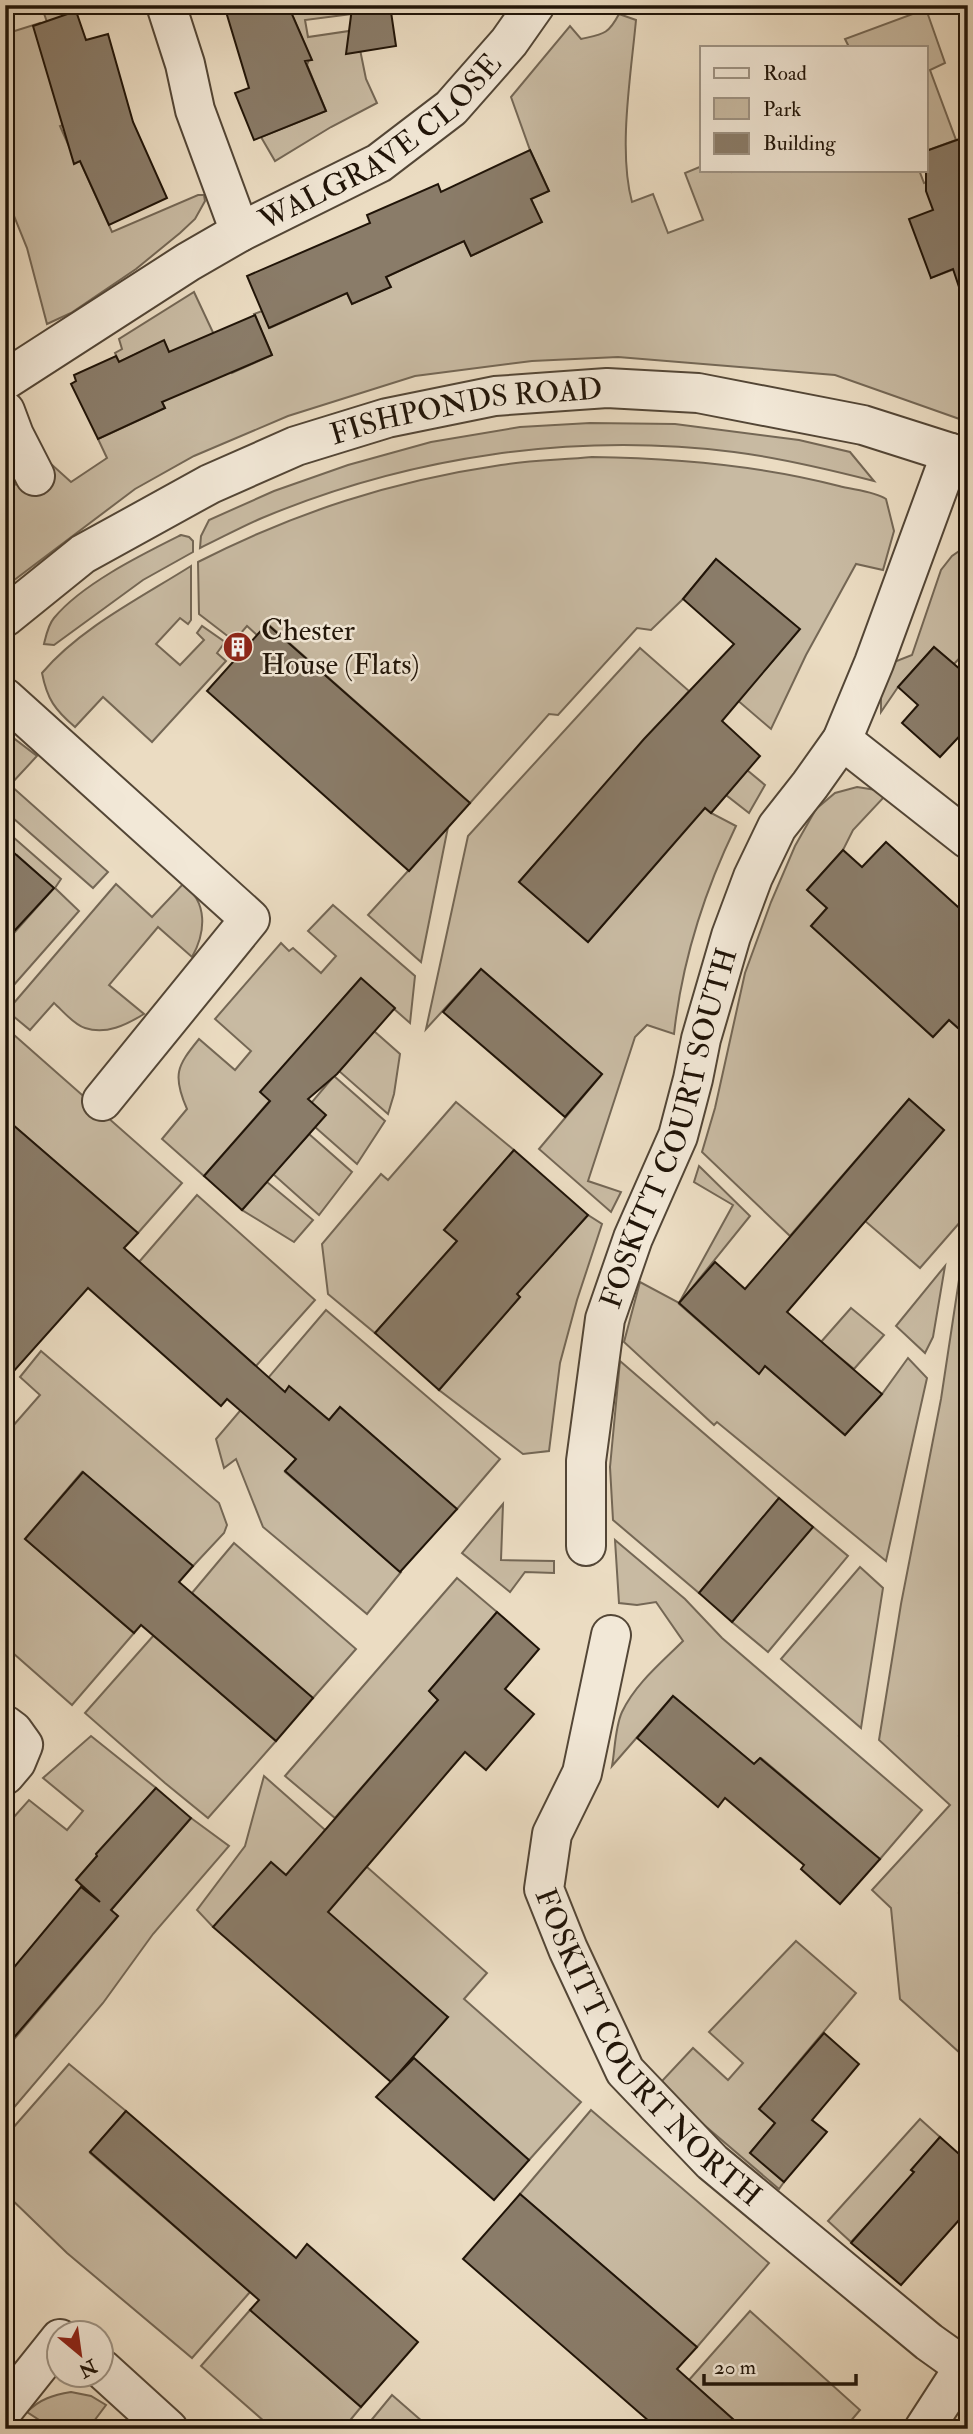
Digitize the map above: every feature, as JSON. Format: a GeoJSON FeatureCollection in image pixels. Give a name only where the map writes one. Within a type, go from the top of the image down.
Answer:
{"type":"FeatureCollection","features":[{"type":"Feature","properties":{"kind":"street","name":"WALGRAVE CLOSE"},"geometry":{"type":"LineString","coordinates":[[166,5],[185,64],[195,110],[240,232]]}},
{"type":"Feature","properties":{"kind":"street","name":"WALGRAVE CLOSE"},"geometry":{"type":"LineString","coordinates":[[5,380],[188,262],[240,232],[379,163],[451,108],[509,42],[535,5]]}},
{"type":"Feature","properties":{"kind":"street","name":"FISHPONDS ROAD"},"geometry":{"type":"LineString","coordinates":[[5,617],[83,554],[210,484],[296,446],[387,418],[495,396],[607,388],[698,393],[863,425],[960,457]]}},
{"type":"Feature","properties":{"kind":"street"},"geometry":{"type":"LineString","coordinates":[[5,411],[35,476]]}},
{"type":"Feature","properties":{"kind":"street","name":"FOSKITT COURT SOUTH"},"geometry":{"type":"LineString","coordinates":[[586,1546],[586,1461],[606,1319],[634,1238],[678,1136],[701,1039],[731,936],[753,877],[778,827],[842,740],[960,457]]}},
{"type":"Feature","properties":{"kind":"street"},"geometry":{"type":"LineString","coordinates":[[5,698],[250,919],[102,1101]]}},
{"type":"Feature","properties":{"kind":"street"},"geometry":{"type":"LineString","coordinates":[[842,740],[968,839]]}},
{"type":"Feature","properties":{"kind":"street","name":"FOSKITT COURT NORTH"},"geometry":{"type":"LineString","coordinates":[[611,1635],[582,1773],[552,1834],[544,1889],[568,1949],[625,2071],[712,2162],[929,2342],[966,2364]]}},
{"type":"Feature","properties":{"kind":"street"},"geometry":{"type":"LineString","coordinates":[[5,1725],[23,1745],[16,1762],[5,1775]]}},
{"type":"Feature","properties":{"kind":"street"},"geometry":{"type":"LineString","coordinates":[[5,2408],[46,2357]]}},
{"type":"Feature","properties":{"kind":"street"},"geometry":{"type":"LineString","coordinates":[[924,2429],[966,2364]]}},
{"type":"Feature","properties":{"kind":"street"},"geometry":{"type":"LineString","coordinates":[[116,2382],[168,2429]]}},
{"type":"Feature","properties":{"kind":"green space"},"geometry":{"type":"Polygon","coordinates":[[[41,5],[96,5],[47,22],[41,5]]]}},
{"type":"Feature","properties":{"kind":"green space"},"geometry":{"type":"Polygon","coordinates":[[[284,5],[377,5],[352,8],[351,14],[305,20],[308,37],[356,30],[366,79],[377,103],[275,161],[261,137],[326,111],[307,65],[310,57],[293,17],[284,5]]]}},
{"type":"Feature","properties":{"kind":"green space"},"geometry":{"type":"Polygon","coordinates":[[[926,9],[945,63],[930,70],[956,140],[928,150],[928,46],[848,46],[845,39],[926,9]]]}},
{"type":"Feature","properties":{"kind":"green space"},"geometry":{"type":"Polygon","coordinates":[[[619,14],[636,20],[626,136],[628,182],[632,202],[653,194],[668,233],[703,220],[685,173],[700,167],[700,172],[920,172],[924,183],[958,171],[931,278],[968,264],[968,289],[961,295],[968,304],[968,422],[835,375],[618,357],[532,361],[415,376],[288,416],[194,456],[135,489],[5,587],[5,489],[35,476],[50,463],[71,482],[107,458],[98,439],[165,408],[152,380],[177,369],[164,341],[119,362],[115,353],[122,349],[119,339],[194,292],[232,373],[272,355],[254,314],[262,311],[270,328],[347,293],[352,304],[390,287],[386,277],[464,241],[471,256],[541,222],[531,199],[549,191],[530,150],[511,97],[570,26],[581,39],[595,36],[612,26],[619,14]]]}},
{"type":"Feature","properties":{"kind":"green space"},"geometry":{"type":"Polygon","coordinates":[[[40,23],[66,124],[60,126],[76,162],[80,161],[112,232],[198,195],[204,195],[205,201],[195,219],[136,269],[71,313],[47,324],[27,248],[10,206],[5,208],[5,34],[40,23]]]}},
{"type":"Feature","properties":{"kind":"green space"},"geometry":{"type":"Polygon","coordinates":[[[590,423],[675,424],[799,440],[850,452],[874,481],[804,464],[734,452],[614,445],[554,448],[494,454],[376,479],[262,518],[200,548],[201,536],[209,520],[274,491],[348,465],[431,442],[520,427],[590,423]]]}},
{"type":"Feature","properties":{"kind":"green space"},"geometry":{"type":"Polygon","coordinates":[[[592,457],[686,461],[747,468],[864,491],[886,499],[894,531],[883,570],[856,564],[806,655],[771,729],[736,699],[766,669],[799,629],[716,559],[683,599],[651,630],[637,628],[558,715],[549,714],[470,803],[268,624],[257,635],[247,626],[234,641],[199,614],[198,562],[271,528],[345,501],[421,480],[512,463],[592,457]]]}},
{"type":"Feature","properties":{"kind":"green space"},"geometry":{"type":"Polygon","coordinates":[[[181,535],[193,541],[193,552],[143,580],[54,645],[44,644],[52,621],[66,605],[113,571],[181,535]]]}},
{"type":"Feature","properties":{"kind":"green space"},"geometry":{"type":"Polygon","coordinates":[[[968,545],[968,649],[954,664],[934,647],[898,687],[881,712],[881,696],[894,662],[912,655],[941,570],[952,556],[968,545]]]}},
{"type":"Feature","properties":{"kind":"green space"},"geometry":{"type":"Polygon","coordinates":[[[191,566],[191,620],[188,624],[180,618],[156,644],[180,665],[204,640],[197,633],[202,626],[225,642],[217,653],[226,661],[152,742],[103,697],[75,727],[53,703],[42,673],[93,628],[191,566]]]}},
{"type":"Feature","properties":{"kind":"green space"},"geometry":{"type":"Polygon","coordinates":[[[640,648],[689,691],[519,882],[588,942],[684,831],[678,785],[711,813],[736,826],[696,927],[674,1034],[647,1025],[635,1037],[588,1181],[621,1192],[611,1212],[539,1149],[602,1074],[481,969],[426,1029],[468,836],[640,648]]]}},
{"type":"Feature","properties":{"kind":"green space"},"geometry":{"type":"Polygon","coordinates":[[[5,735],[12,737],[37,756],[10,785],[108,872],[93,888],[5,811],[5,735]]]}},
{"type":"Feature","properties":{"kind":"green space"},"geometry":{"type":"Polygon","coordinates":[[[747,770],[765,785],[749,813],[726,795],[747,770]]]}},
{"type":"Feature","properties":{"kind":"green space"},"geometry":{"type":"Polygon","coordinates":[[[857,787],[876,790],[885,796],[853,830],[843,850],[807,890],[827,908],[811,926],[933,1037],[949,1020],[968,1037],[968,1213],[920,1268],[865,1221],[944,1130],[909,1099],[790,1236],[702,1152],[715,1108],[745,973],[771,902],[795,846],[816,809],[835,793],[857,787]]]}},
{"type":"Feature","properties":{"kind":"green space"},"geometry":{"type":"Polygon","coordinates":[[[448,827],[421,962],[368,915],[448,827]]]}},
{"type":"Feature","properties":{"kind":"green space"},"geometry":{"type":"Polygon","coordinates":[[[5,830],[61,879],[55,888],[79,911],[5,995],[5,943],[54,888],[17,855],[5,867],[5,830]]]}},
{"type":"Feature","properties":{"kind":"green space"},"geometry":{"type":"Polygon","coordinates":[[[116,884],[152,917],[183,884],[191,891],[201,908],[202,918],[200,938],[192,957],[158,927],[109,985],[144,1014],[116,1028],[93,1030],[77,1024],[54,1003],[30,1030],[7,1011],[116,884]]]}},
{"type":"Feature","properties":{"kind":"green space"},"geometry":{"type":"Polygon","coordinates":[[[333,905],[415,976],[410,1023],[360,979],[278,1073],[287,1081],[204,1176],[162,1139],[187,1109],[178,1079],[182,1064],[199,1039],[235,1070],[251,1051],[215,1019],[281,943],[289,951],[293,948],[321,973],[336,956],[308,931],[333,905]]]}},
{"type":"Feature","properties":{"kind":"green space"},"geometry":{"type":"Polygon","coordinates":[[[5,1027],[182,1183],[138,1233],[5,1118],[5,1027]]]}},
{"type":"Feature","properties":{"kind":"green space"},"geometry":{"type":"Polygon","coordinates":[[[374,1031],[400,1054],[388,1114],[339,1071],[374,1031]]]}},
{"type":"Feature","properties":{"kind":"green space"},"geometry":{"type":"Polygon","coordinates":[[[334,1076],[385,1121],[357,1164],[315,1127],[312,1102],[334,1076]]]}},
{"type":"Feature","properties":{"kind":"green space"},"geometry":{"type":"Polygon","coordinates":[[[456,1102],[514,1150],[444,1230],[457,1241],[375,1333],[328,1294],[322,1244],[381,1174],[388,1180],[456,1102]]]}},
{"type":"Feature","properties":{"kind":"green space"},"geometry":{"type":"Polygon","coordinates":[[[309,1134],[352,1172],[319,1215],[273,1174],[309,1134]]]}},
{"type":"Feature","properties":{"kind":"green space"},"geometry":{"type":"Polygon","coordinates":[[[699,1166],[750,1216],[679,1304],[758,1373],[765,1366],[845,1435],[882,1394],[908,1358],[927,1378],[886,1561],[717,1422],[714,1425],[624,1342],[640,1282],[679,1303],[733,1205],[694,1182],[699,1166]]]}},
{"type":"Feature","properties":{"kind":"green space"},"geometry":{"type":"Polygon","coordinates":[[[267,1182],[313,1220],[294,1242],[242,1210],[267,1182]]]}},
{"type":"Feature","properties":{"kind":"green space"},"geometry":{"type":"Polygon","coordinates":[[[197,1195],[315,1300],[256,1366],[139,1262],[197,1195]]]}},
{"type":"Feature","properties":{"kind":"green space"},"geometry":{"type":"Polygon","coordinates":[[[540,1207],[571,1234],[588,1215],[602,1224],[560,1363],[549,1451],[523,1454],[439,1390],[520,1297],[486,1267],[535,1273],[553,1254],[540,1207]]]}},
{"type":"Feature","properties":{"kind":"green space"},"geometry":{"type":"Polygon","coordinates":[[[962,1260],[968,1265],[968,1662],[964,1666],[968,1669],[968,1697],[960,1706],[968,1712],[968,1725],[959,1736],[968,1744],[968,1777],[964,1782],[968,1786],[968,1805],[960,1814],[968,1821],[968,1855],[963,1861],[968,1865],[968,1883],[959,1893],[968,1901],[968,1935],[963,1940],[968,1944],[968,1962],[960,1972],[968,1980],[968,2018],[965,2022],[968,2024],[968,2045],[960,2053],[900,1999],[891,1908],[872,1890],[950,1805],[879,1740],[901,1604],[941,1399],[962,1260]]]}},
{"type":"Feature","properties":{"kind":"green space"},"geometry":{"type":"Polygon","coordinates":[[[945,1266],[933,1337],[925,1353],[896,1326],[945,1266]]]}},
{"type":"Feature","properties":{"kind":"green space"},"geometry":{"type":"Polygon","coordinates":[[[851,1308],[884,1335],[854,1369],[821,1342],[851,1308]]]}},
{"type":"Feature","properties":{"kind":"green space"},"geometry":{"type":"Polygon","coordinates":[[[326,1310],[500,1459],[457,1509],[340,1407],[329,1420],[289,1387],[257,1425],[296,1459],[285,1472],[401,1572],[367,1614],[263,1527],[236,1459],[224,1468],[216,1439],[326,1310]]]}},
{"type":"Feature","properties":{"kind":"green space"},"geometry":{"type":"Polygon","coordinates":[[[41,1351],[219,1503],[227,1525],[224,1533],[193,1566],[82,1472],[25,1539],[134,1633],[72,1705],[5,1646],[5,1435],[40,1395],[20,1377],[41,1351]]]}},
{"type":"Feature","properties":{"kind":"green space"},"geometry":{"type":"Polygon","coordinates":[[[620,1361],[779,1498],[699,1593],[613,1520],[610,1467],[620,1361]]]}},
{"type":"Feature","properties":{"kind":"green space"},"geometry":{"type":"Polygon","coordinates":[[[503,1504],[501,1560],[554,1561],[554,1573],[525,1572],[510,1592],[462,1553],[503,1504]]]}},
{"type":"Feature","properties":{"kind":"green space"},"geometry":{"type":"Polygon","coordinates":[[[812,1526],[848,1556],[768,1652],[732,1622],[812,1526]]]}},
{"type":"Feature","properties":{"kind":"green space"},"geometry":{"type":"Polygon","coordinates":[[[615,1540],[685,1599],[722,1638],[922,1810],[880,1859],[761,1758],[754,1764],[673,1696],[612,1766],[618,1725],[627,1702],[683,1641],[656,1602],[637,1605],[619,1603],[615,1540]]]}},
{"type":"Feature","properties":{"kind":"green space"},"geometry":{"type":"Polygon","coordinates":[[[234,1543],[356,1649],[313,1698],[192,1593],[234,1543]]]}},
{"type":"Feature","properties":{"kind":"green space"},"geometry":{"type":"Polygon","coordinates":[[[860,1567],[883,1588],[861,1728],[781,1659],[860,1567]]]}},
{"type":"Feature","properties":{"kind":"green space"},"geometry":{"type":"Polygon","coordinates":[[[457,1578],[497,1612],[429,1691],[438,1700],[335,1818],[285,1776],[457,1578]]]}},
{"type":"Feature","properties":{"kind":"green space"},"geometry":{"type":"Polygon","coordinates":[[[154,1635],[276,1741],[208,1818],[85,1713],[154,1635]]]}},
{"type":"Feature","properties":{"kind":"green space"},"geometry":{"type":"Polygon","coordinates":[[[91,1736],[156,1788],[76,1880],[83,1887],[5,1980],[5,1827],[29,1800],[67,1830],[83,1811],[43,1778],[91,1736]]]}},
{"type":"Feature","properties":{"kind":"green space"},"geometry":{"type":"Polygon","coordinates":[[[264,1776],[487,1973],[464,1999],[581,2102],[529,2160],[412,2057],[448,2017],[213,1927],[197,1910],[245,1846],[264,1776]]]}},
{"type":"Feature","properties":{"kind":"green space"},"geometry":{"type":"Polygon","coordinates":[[[191,1818],[229,1846],[153,1934],[103,2003],[5,2118],[5,2050],[118,1916],[111,1910],[191,1818]]]}},
{"type":"Feature","properties":{"kind":"green space"},"geometry":{"type":"Polygon","coordinates":[[[796,1941],[856,1993],[776,2089],[792,2103],[750,2153],[784,2182],[779,2189],[683,2107],[662,2081],[693,2048],[728,2080],[743,2063],[709,2032],[796,1941]]]}},
{"type":"Feature","properties":{"kind":"green space"},"geometry":{"type":"Polygon","coordinates":[[[69,2064],[126,2111],[90,2153],[250,2292],[192,2358],[67,2253],[5,2193],[5,2137],[69,2064]]]}},
{"type":"Feature","properties":{"kind":"green space"},"geometry":{"type":"Polygon","coordinates":[[[591,2110],[769,2263],[697,2347],[520,2194],[591,2110]]]}},
{"type":"Feature","properties":{"kind":"green space"},"geometry":{"type":"Polygon","coordinates":[[[920,2119],[940,2137],[911,2170],[927,2184],[890,2225],[877,2214],[851,2242],[828,2221],[920,2119]]]}},
{"type":"Feature","properties":{"kind":"green space"},"geometry":{"type":"Polygon","coordinates":[[[250,2310],[361,2407],[343,2429],[273,2429],[201,2366],[250,2310]]]}},
{"type":"Feature","properties":{"kind":"green space"},"geometry":{"type":"Polygon","coordinates":[[[750,2311],[860,2410],[844,2429],[744,2429],[689,2380],[750,2311]]]}},
{"type":"Feature","properties":{"kind":"green space"},"geometry":{"type":"Polygon","coordinates":[[[71,2392],[91,2396],[106,2405],[88,2429],[49,2429],[50,2427],[27,2412],[47,2398],[71,2392]]]}},
{"type":"Feature","properties":{"kind":"green space"},"geometry":{"type":"Polygon","coordinates":[[[392,2395],[431,2429],[364,2429],[392,2395]]]}},
{"type":"Feature","properties":{"kind":"building"},"geometry":{"type":"Polygon","coordinates":[[[224,5],[288,5],[312,60],[305,61],[326,111],[254,140],[235,93],[249,88],[224,5]]]}},
{"type":"Feature","properties":{"kind":"building"},"geometry":{"type":"Polygon","coordinates":[[[390,5],[396,46],[346,54],[352,8],[390,5]]]}},
{"type":"Feature","properties":{"kind":"building"},"geometry":{"type":"Polygon","coordinates":[[[76,11],[86,40],[108,34],[133,122],[167,198],[109,225],[80,161],[74,164],[33,26],[76,11]]]}},
{"type":"Feature","properties":{"kind":"building"},"geometry":{"type":"Polygon","coordinates":[[[968,136],[968,292],[961,293],[953,269],[931,278],[909,219],[933,210],[926,191],[928,150],[968,136]]]}},
{"type":"Feature","properties":{"kind":"building"},"geometry":{"type":"Polygon","coordinates":[[[530,150],[549,191],[531,199],[542,222],[471,256],[464,241],[386,277],[391,287],[352,304],[347,293],[269,328],[247,276],[370,223],[367,215],[438,184],[441,192],[530,150]]]}},
{"type":"Feature","properties":{"kind":"building"},"geometry":{"type":"Polygon","coordinates":[[[255,315],[272,355],[162,402],[165,408],[98,439],[71,384],[76,381],[74,375],[116,356],[119,362],[164,340],[169,352],[255,315]]]}},
{"type":"Feature","properties":{"kind":"building"},"geometry":{"type":"Polygon","coordinates":[[[716,559],[800,629],[722,721],[760,756],[711,813],[705,808],[588,942],[519,882],[644,739],[734,644],[683,599],[716,559]]]}},
{"type":"Feature","properties":{"kind":"building"},"geometry":{"type":"Polygon","coordinates":[[[267,624],[470,803],[409,871],[207,691],[267,624]]]}},
{"type":"Feature","properties":{"kind":"building"},"geometry":{"type":"Polygon","coordinates":[[[934,647],[968,676],[968,727],[940,757],[902,723],[918,705],[898,687],[934,647]]]}},
{"type":"Feature","properties":{"kind":"building"},"geometry":{"type":"Polygon","coordinates":[[[886,842],[968,916],[968,1037],[949,1020],[933,1037],[811,926],[827,908],[807,890],[843,850],[862,867],[886,842]]]}},
{"type":"Feature","properties":{"kind":"building"},"geometry":{"type":"Polygon","coordinates":[[[5,845],[54,888],[5,941],[5,845]]]}},
{"type":"Feature","properties":{"kind":"building"},"geometry":{"type":"Polygon","coordinates":[[[481,969],[602,1074],[565,1117],[443,1012],[481,969]]]}},
{"type":"Feature","properties":{"kind":"building"},"geometry":{"type":"Polygon","coordinates":[[[361,978],[395,1008],[337,1074],[308,1099],[326,1115],[242,1210],[204,1176],[270,1101],[260,1092],[361,978]]]}},
{"type":"Feature","properties":{"kind":"building"},"geometry":{"type":"Polygon","coordinates":[[[909,1099],[944,1130],[787,1312],[882,1394],[845,1435],[765,1366],[759,1374],[679,1303],[715,1262],[745,1289],[909,1099]]]}},
{"type":"Feature","properties":{"kind":"building"},"geometry":{"type":"Polygon","coordinates":[[[5,1118],[138,1233],[124,1248],[285,1392],[289,1386],[329,1420],[340,1407],[457,1509],[400,1572],[285,1471],[296,1459],[227,1399],[221,1406],[88,1288],[5,1381],[5,1118]]]}},
{"type":"Feature","properties":{"kind":"building"},"geometry":{"type":"Polygon","coordinates":[[[514,1150],[588,1215],[517,1294],[520,1297],[439,1390],[375,1333],[457,1241],[444,1230],[514,1150]]]}},
{"type":"Feature","properties":{"kind":"building"},"geometry":{"type":"Polygon","coordinates":[[[83,1472],[193,1566],[179,1582],[313,1698],[276,1741],[141,1625],[134,1633],[25,1539],[83,1472]]]}},
{"type":"Feature","properties":{"kind":"building"},"geometry":{"type":"Polygon","coordinates":[[[779,1498],[813,1527],[732,1622],[699,1593],[779,1498]]]}},
{"type":"Feature","properties":{"kind":"building"},"geometry":{"type":"Polygon","coordinates":[[[497,1612],[539,1649],[505,1689],[534,1714],[486,1770],[465,1752],[328,1912],[448,2017],[391,2082],[213,1927],[271,1862],[286,1875],[438,1700],[429,1691],[497,1612]]]}},
{"type":"Feature","properties":{"kind":"building"},"geometry":{"type":"Polygon","coordinates":[[[673,1696],[754,1764],[760,1758],[880,1859],[840,1904],[801,1869],[804,1865],[725,1798],[718,1807],[637,1738],[673,1696]]]}},
{"type":"Feature","properties":{"kind":"building"},"geometry":{"type":"Polygon","coordinates":[[[156,1788],[191,1818],[111,1910],[118,1916],[5,2048],[5,1978],[81,1887],[100,1902],[76,1880],[156,1788]]]}},
{"type":"Feature","properties":{"kind":"building"},"geometry":{"type":"Polygon","coordinates":[[[824,2033],[859,2064],[812,2120],[827,2132],[784,2182],[750,2153],[775,2123],[759,2109],[824,2033]]]}},
{"type":"Feature","properties":{"kind":"building"},"geometry":{"type":"Polygon","coordinates":[[[414,2058],[529,2160],[494,2200],[376,2097],[414,2058]]]}},
{"type":"Feature","properties":{"kind":"building"},"geometry":{"type":"Polygon","coordinates":[[[126,2111],[296,2258],[307,2244],[418,2342],[361,2407],[250,2310],[259,2300],[90,2152],[126,2111]]]}},
{"type":"Feature","properties":{"kind":"building"},"geometry":{"type":"Polygon","coordinates":[[[940,2137],[968,2162],[968,2210],[901,2285],[851,2243],[914,2172],[911,2170],[940,2137]]]}},
{"type":"Feature","properties":{"kind":"building"},"geometry":{"type":"Polygon","coordinates":[[[520,2194],[697,2347],[677,2369],[744,2429],[658,2429],[463,2259],[520,2194]]]}},
{"type":"Feature","properties":{"kind":"place","name":"Chester House (Flats)"},"geometry":{"type":"Point","coordinates":[238,647]}}]}
